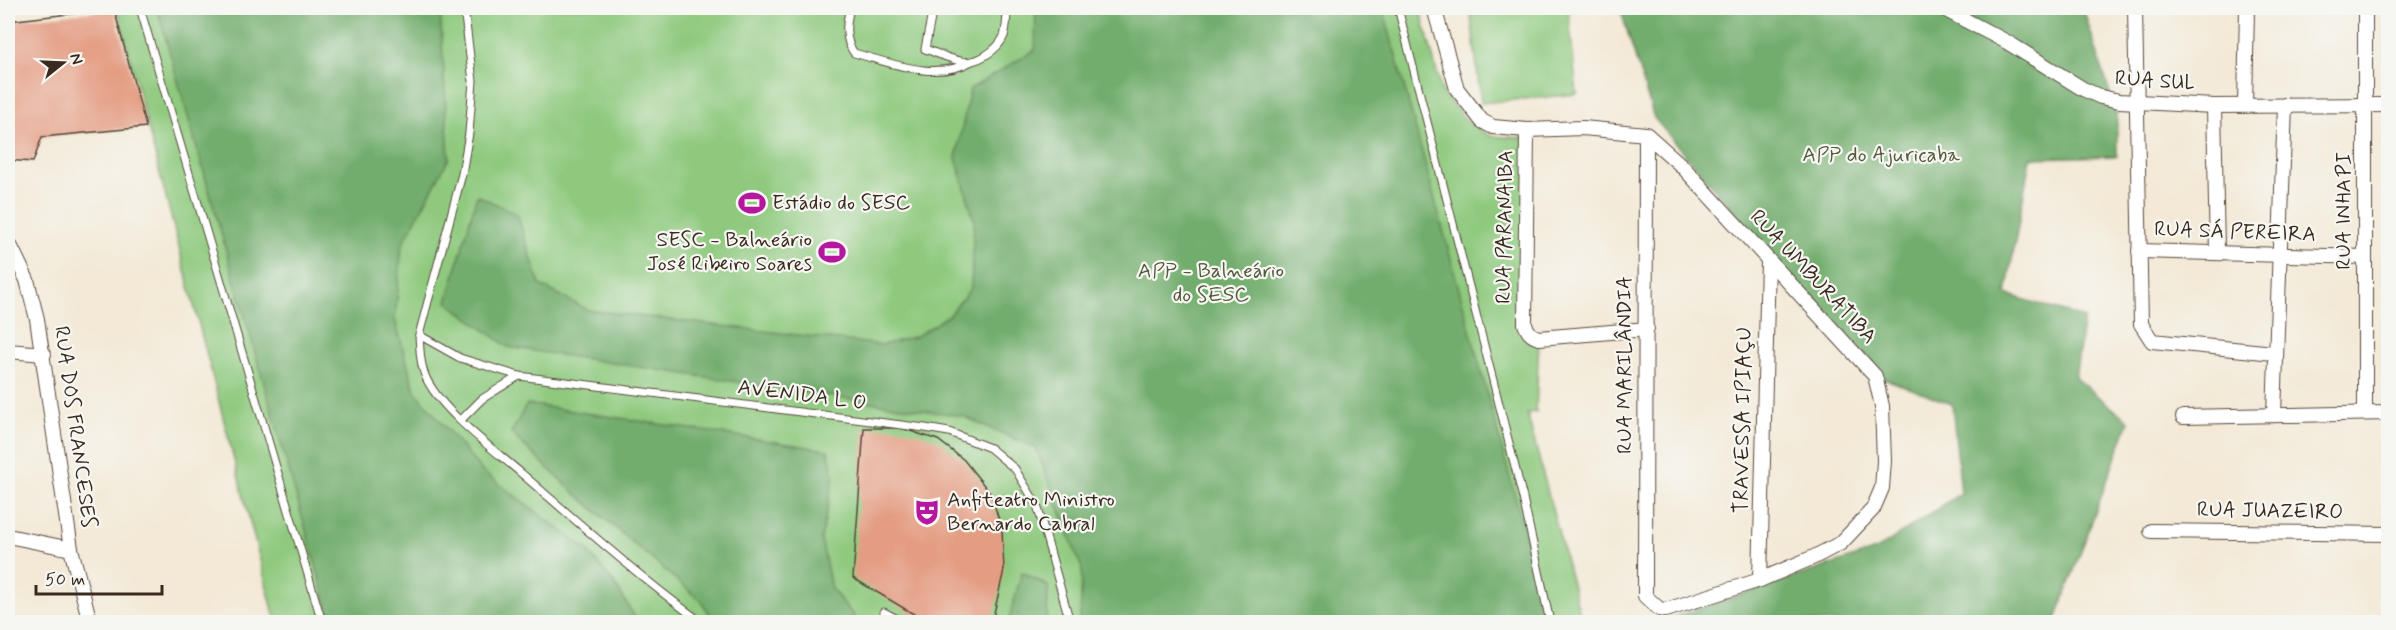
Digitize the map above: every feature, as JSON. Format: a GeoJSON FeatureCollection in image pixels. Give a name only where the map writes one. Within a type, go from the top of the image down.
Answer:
{"type":"FeatureCollection","features":[{"type":"Feature","properties":{"kind":"street"},"geometry":{"type":"LineString","coordinates":[[1434,8],[1457,89],[1471,110],[1482,121],[1493,127],[1527,130],[1583,128],[1646,134]]}},
{"type":"Feature","properties":{"kind":"street","name":"RUA SUL"},"geometry":{"type":"LineString","coordinates":[[1942,8],[2007,42],[2101,98],[2136,104],[2214,106],[2388,105]]}},
{"type":"Feature","properties":{"kind":"street"},"geometry":{"type":"LineString","coordinates":[[2135,8],[2139,314],[2145,333],[2152,341],[2274,353]]}},
{"type":"Feature","properties":{"kind":"street"},"geometry":{"type":"LineString","coordinates":[[2245,105],[2247,8]]}},
{"type":"Feature","properties":{"kind":"street","name":"RUA INHAPI"},"geometry":{"type":"LineString","coordinates":[[2365,8],[2365,413]]}},
{"type":"Feature","properties":{"kind":"street"},"geometry":{"type":"LineString","coordinates":[[2274,415],[2274,353],[2285,105]]}},
{"type":"Feature","properties":{"kind":"street"},"geometry":{"type":"LineString","coordinates":[[2214,106],[2217,252]]}},
{"type":"Feature","properties":{"kind":"street","name":"RUA PARANAIBA"},"geometry":{"type":"LineString","coordinates":[[1527,130],[1525,324],[1528,332],[1539,338],[1647,329]]}},
{"type":"Feature","properties":{"kind":"street","name":"RUA UMBURATIBA"},"geometry":{"type":"LineString","coordinates":[[1645,596],[1659,609],[1666,610],[1760,580],[1841,543],[1873,509],[1882,488],[1884,462],[1882,406],[1875,376],[1861,358],[1768,261],[1682,166],[1646,134]]}},
{"type":"Feature","properties":{"kind":"street","name":"RUA MARILÂNDIA"},"geometry":{"type":"LineString","coordinates":[[1645,596],[1646,134]]}},
{"type":"Feature","properties":{"kind":"street","name":"RUA DOS FRANCESES"},"geometry":{"type":"LineString","coordinates":[[8,241],[27,280],[44,354],[71,549],[90,622]]}},
{"type":"Feature","properties":{"kind":"street","name":"RUA SÁ PEREIRA"},"geometry":{"type":"LineString","coordinates":[[2139,250],[2365,257]]}},
{"type":"Feature","properties":{"kind":"street","name":"TRAVESSA IPIAÇU"},"geometry":{"type":"LineString","coordinates":[[1760,580],[1768,261]]}},
{"type":"Feature","properties":{"kind":"street"},"geometry":{"type":"LineString","coordinates":[[8,351],[44,354]]}},
{"type":"Feature","properties":{"kind":"street"},"geometry":{"type":"LineString","coordinates":[[2183,417],[2388,413]]}},
{"type":"Feature","properties":{"kind":"street","name":"RUA JUAZEIRO"},"geometry":{"type":"LineString","coordinates":[[2151,531],[2388,534]]}},
{"type":"Feature","properties":{"kind":"street"},"geometry":{"type":"LineString","coordinates":[[8,536],[71,549]]}},
{"type":"Feature","properties":{"kind":"lane"},"geometry":{"type":"LineString","coordinates":[[140,8],[321,622]]}},
{"type":"Feature","properties":{"kind":"lane"},"geometry":{"type":"LineString","coordinates":[[464,8],[473,81],[469,133],[462,174],[419,335],[420,356],[426,380],[462,420],[659,592],[701,622]]}},
{"type":"Feature","properties":{"kind":"lane"},"geometry":{"type":"LineString","coordinates":[[850,8],[846,21],[848,44],[854,53],[928,72],[957,69],[992,51],[1004,35],[1008,8]]}},
{"type":"Feature","properties":{"kind":"lane"},"geometry":{"type":"LineString","coordinates":[[933,8],[925,49],[963,62],[972,61]]}},
{"type":"Feature","properties":{"kind":"lane"},"geometry":{"type":"LineString","coordinates":[[1398,8],[1523,498],[1550,622]]}},
{"type":"Feature","properties":{"kind":"lane","name":"AVENIDA L O"},"geometry":{"type":"LineString","coordinates":[[419,335],[460,358],[519,376],[933,429],[949,432],[990,448],[1015,469],[1038,505],[1070,622]]}},
{"type":"Feature","properties":{"kind":"lane"},"geometry":{"type":"LineString","coordinates":[[462,420],[482,399],[519,376]]}},
{"type":"Feature","properties":{"kind":"lane"},"geometry":{"type":"LineString","coordinates":[[884,612],[903,622]]}},
{"type":"Feature","properties":{"kind":"green space","name":"SESC - Balneário José Ribeiro Soares"},"geometry":{"type":"Polygon","coordinates":[[[117,8],[1420,8],[1442,92],[1467,121],[1490,136],[1527,138],[1525,324],[1539,338],[1536,412],[1527,413],[1582,622],[276,622],[117,8]]]}},
{"type":"Feature","properties":{"kind":"green space"},"geometry":{"type":"Polygon","coordinates":[[[157,8],[440,8],[449,158],[402,245],[395,320],[415,391],[483,472],[586,549],[614,583],[638,622],[332,622],[157,8]]]}},
{"type":"Feature","properties":{"kind":"green space","name":"APP - Balneário do SESC"},"geometry":{"type":"Polygon","coordinates":[[[1036,8],[1383,8],[1549,622],[1080,622],[1082,569],[1036,448],[962,416],[508,347],[447,302],[477,195],[517,214],[540,285],[588,310],[882,345],[917,336],[949,315],[971,288],[974,220],[956,158],[970,89],[1035,50],[1036,8]]]}},
{"type":"Feature","properties":{"kind":"green space"},"geometry":{"type":"Polygon","coordinates":[[[1470,8],[1568,8],[1577,94],[1481,103],[1470,8]]]}},
{"type":"Feature","properties":{"kind":"green space","name":"APP do Ajuricaba"},"geometry":{"type":"Polygon","coordinates":[[[1620,8],[2083,8],[2117,115],[2117,156],[2030,158],[2006,294],[2084,318],[2075,378],[2129,421],[2055,622],[1659,622],[1876,550],[1961,493],[1952,404],[1872,374],[1654,118],[1620,8]]]}},
{"type":"Feature","properties":{"kind":"green space"},"geometry":{"type":"Polygon","coordinates":[[[527,404],[828,450],[834,476],[821,539],[831,588],[859,622],[714,622],[702,602],[569,488],[511,433],[527,404]]]}},
{"type":"Feature","properties":{"kind":"green space"},"geometry":{"type":"Polygon","coordinates":[[[1022,572],[1048,586],[1047,622],[1008,622],[1022,572]]]}},
{"type":"Feature","properties":{"kind":"building"},"geometry":{"type":"Polygon","coordinates":[[[114,9],[146,127],[42,137],[33,162],[8,160],[8,21],[114,9]]]}},
{"type":"Feature","properties":{"kind":"building","name":"Anfiteatro Ministro Bernardo Cabral"},"geometry":{"type":"Polygon","coordinates":[[[864,428],[901,428],[938,440],[964,460],[991,494],[1002,530],[1004,570],[992,622],[927,622],[853,578],[864,428]]]}},
{"type":"Feature","properties":{"kind":"place","name":"Estádio do SESC"},"geometry":{"type":"Point","coordinates":[752,203]}},
{"type":"Feature","properties":{"kind":"place","name":"SESC - Balneário José Ribeiro Soares"},"geometry":{"type":"Point","coordinates":[832,252]}},
{"type":"Feature","properties":{"kind":"place","name":"Anfiteatro Ministro Bernardo Cabral"},"geometry":{"type":"Point","coordinates":[927,512]}}]}
